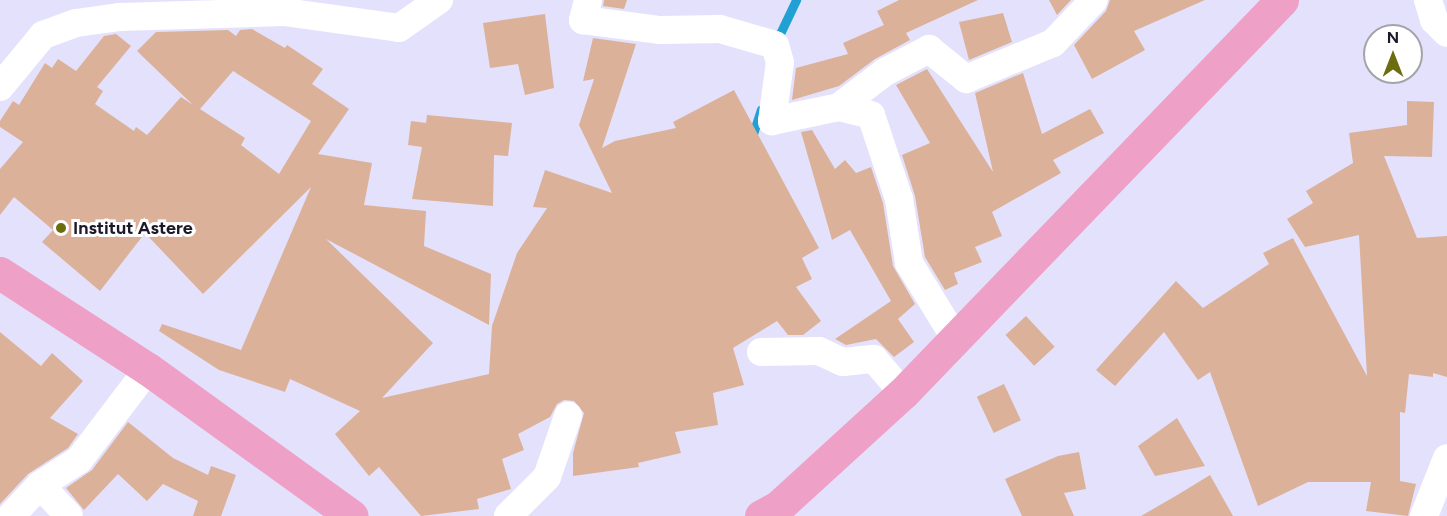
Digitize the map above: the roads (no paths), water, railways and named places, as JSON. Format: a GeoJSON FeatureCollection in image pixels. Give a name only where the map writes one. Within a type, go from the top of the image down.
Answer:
{"type":"FeatureCollection","features":[{"type":"Feature","properties":{"kind":"highway"},"geometry":{"type":"LineString","coordinates":[[761,516],[778,507],[903,393],[1270,4]]}},
{"type":"Feature","properties":{"kind":"highway"},"geometry":{"type":"LineString","coordinates":[[0,273],[148,369],[352,516]]}},
{"type":"Feature","properties":{"kind":"street"},"geometry":{"type":"LineString","coordinates":[[0,87],[43,35],[76,23],[119,17],[284,12],[399,28],[439,0]]}},
{"type":"Feature","properties":{"kind":"street"},"geometry":{"type":"LineString","coordinates":[[588,0],[583,20],[660,30],[720,29],[775,45],[780,62],[772,121],[839,107],[885,72],[929,49],[966,78],[1053,42],[1094,0]]}},
{"type":"Feature","properties":{"kind":"street"},"geometry":{"type":"LineString","coordinates":[[1428,0],[1434,20],[1447,33]]}},
{"type":"Feature","properties":{"kind":"street"},"geometry":{"type":"LineString","coordinates":[[839,107],[871,115],[899,199],[909,263],[955,338]]}},
{"type":"Feature","properties":{"kind":"street"},"geometry":{"type":"LineString","coordinates":[[761,352],[819,351],[843,362],[874,359],[903,393]]}},
{"type":"Feature","properties":{"kind":"street"},"geometry":{"type":"LineString","coordinates":[[11,516],[40,485],[79,460],[148,369]]}},
{"type":"Feature","properties":{"kind":"street"},"geometry":{"type":"LineString","coordinates":[[508,516],[547,477],[568,417]]}},
{"type":"Feature","properties":{"kind":"street"},"geometry":{"type":"LineString","coordinates":[[1425,516],[1447,458]]}},
{"type":"Feature","properties":{"kind":"street"},"geometry":{"type":"LineString","coordinates":[[40,485],[69,516]]}},
{"type":"Feature","properties":{"kind":"waterway"},"geometry":{"type":"LineString","coordinates":[[776,42],[796,0]]}},
{"type":"Feature","properties":{"kind":"waterway"},"geometry":{"type":"LineString","coordinates":[[751,140],[761,110]]}},
{"type":"Feature","properties":{"kind":"place","name":"Institut Astere"},"geometry":{"type":"Point","coordinates":[61,228]}}]}
